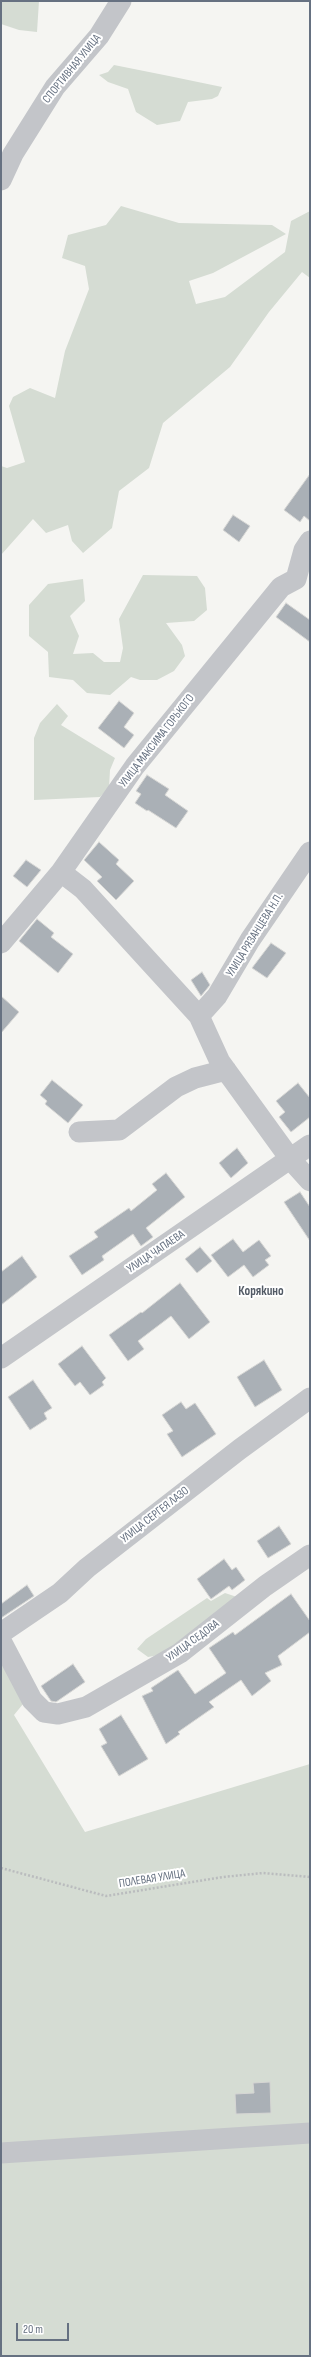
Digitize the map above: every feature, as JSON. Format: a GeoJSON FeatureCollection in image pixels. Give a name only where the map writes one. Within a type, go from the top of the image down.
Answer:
{"type":"FeatureCollection","features":[{"type":"Feature","properties":{"kind":"street","name":"СПОРТИВНАЯ УЛИЦА"},"geometry":{"type":"LineString","coordinates":[[1,180],[13,154],[54,87],[99,36],[121,1]]}},
{"type":"Feature","properties":{"kind":"street","name":"УЛИЦА МАКСИМА ГОРЬКОГО"},"geometry":{"type":"LineString","coordinates":[[1,943],[60,872],[135,766],[281,587],[303,584],[304,550],[310,541]]}},
{"type":"Feature","properties":{"kind":"street","name":"УЛИЦА РЯЗАНЦЕВА Н.П."},"geometry":{"type":"LineString","coordinates":[[199,1016],[217,996],[250,940],[310,852]]}},
{"type":"Feature","properties":{"kind":"street"},"geometry":{"type":"LineString","coordinates":[[60,872],[82,889],[199,1016],[220,1062],[291,1160],[310,1181]]}},
{"type":"Feature","properties":{"kind":"street"},"geometry":{"type":"LineString","coordinates":[[79,1132],[119,1130],[176,1087],[195,1078],[226,1070]]}},
{"type":"Feature","properties":{"kind":"street","name":"УЛИЦА ЧАПАЕВА"},"geometry":{"type":"LineString","coordinates":[[1,1358],[291,1160],[310,1145]]}},
{"type":"Feature","properties":{"kind":"street","name":"УЛИЦА СЕРГЕЯ ЛАЗО"},"geometry":{"type":"LineString","coordinates":[[1,1633],[60,1593],[87,1568],[215,1468],[310,1398]]}},
{"type":"Feature","properties":{"kind":"street","name":"УЛИЦА СЕДОВА"},"geometry":{"type":"LineString","coordinates":[[1,1641],[32,1700],[44,1712],[58,1714],[86,1707],[180,1653],[265,1586],[310,1555]]}},
{"type":"Feature","properties":{"kind":"street"},"geometry":{"type":"LineString","coordinates":[[1,2153],[310,2133]]}},
{"type":"Feature","properties":{"kind":"path","name":"ПОЛЕВАЯ УЛИЦА"},"geometry":{"type":"LineString","coordinates":[[1,1868],[106,1896],[255,1874],[310,1877]]}},
{"type":"Feature","properties":{"kind":"shaded area"},"geometry":{"type":"Polygon","coordinates":[[[1,1],[39,1],[37,32],[19,30],[1,24],[1,1]]]}},
{"type":"Feature","properties":{"kind":"shaded area"},"geometry":{"type":"Polygon","coordinates":[[[114,65],[222,87],[218,96],[212,99],[188,102],[180,121],[157,125],[136,112],[128,89],[108,82],[99,75],[108,72],[114,65]]]}},
{"type":"Feature","properties":{"kind":"shaded area"},"geometry":{"type":"Polygon","coordinates":[[[121,206],[179,223],[272,225],[286,234],[213,273],[189,281],[196,304],[225,297],[285,252],[291,221],[310,211],[310,278],[302,272],[269,312],[230,367],[163,423],[149,468],[119,491],[112,528],[83,553],[72,541],[68,525],[46,533],[33,519],[1,555],[1,466],[7,468],[25,462],[9,406],[13,397],[30,388],[55,398],[65,351],[89,289],[85,266],[62,258],[68,235],[106,225],[121,206]]]}},
{"type":"Feature","properties":{"kind":"shaded area"},"geometry":{"type":"Polygon","coordinates":[[[143,575],[197,576],[205,588],[207,610],[194,621],[166,623],[182,645],[185,656],[174,671],[157,680],[140,680],[131,677],[110,695],[87,693],[73,680],[49,677],[48,652],[29,636],[29,605],[48,584],[83,579],[85,601],[70,616],[79,636],[73,654],[93,653],[104,662],[120,662],[123,648],[119,619],[143,575]]]}},
{"type":"Feature","properties":{"kind":"shaded area"},"geometry":{"type":"Polygon","coordinates":[[[57,704],[68,716],[61,725],[115,758],[110,770],[109,788],[100,797],[34,800],[34,738],[40,723],[57,704]]]}},
{"type":"Feature","properties":{"kind":"shaded area"},"geometry":{"type":"Polygon","coordinates":[[[225,1593],[237,1597],[175,1652],[148,1657],[137,1649],[146,1639],[207,1598],[211,1601],[225,1593]]]}},
{"type":"Feature","properties":{"kind":"shaded area"},"geometry":{"type":"Polygon","coordinates":[[[1,1662],[23,1704],[14,1715],[85,1832],[310,1764],[310,2356],[1,2356],[1,1662]]]}},
{"type":"Feature","properties":{"kind":"building"},"geometry":{"type":"Polygon","coordinates":[[[310,474],[310,521],[304,516],[300,522],[284,510],[310,474]]]}},
{"type":"Feature","properties":{"kind":"building"},"geometry":{"type":"Polygon","coordinates":[[[233,515],[250,526],[239,542],[223,530],[233,515]]]}},
{"type":"Feature","properties":{"kind":"building"},"geometry":{"type":"Polygon","coordinates":[[[286,603],[310,620],[310,642],[276,617],[286,603]]]}},
{"type":"Feature","properties":{"kind":"building"},"geometry":{"type":"Polygon","coordinates":[[[119,701],[134,713],[124,727],[134,735],[124,748],[98,728],[119,701]]]}},
{"type":"Feature","properties":{"kind":"building"},"geometry":{"type":"Polygon","coordinates":[[[147,775],[169,789],[165,795],[188,811],[176,828],[135,803],[141,794],[136,791],[147,775]]]}},
{"type":"Feature","properties":{"kind":"building"},"geometry":{"type":"Polygon","coordinates":[[[99,842],[119,860],[116,864],[134,881],[116,900],[97,881],[102,877],[84,860],[99,842]]]}},
{"type":"Feature","properties":{"kind":"building"},"geometry":{"type":"Polygon","coordinates":[[[26,860],[41,870],[27,887],[13,876],[26,860]]]}},
{"type":"Feature","properties":{"kind":"building"},"geometry":{"type":"Polygon","coordinates":[[[37,919],[54,933],[51,937],[73,954],[58,973],[19,941],[37,919]]]}},
{"type":"Feature","properties":{"kind":"building"},"geometry":{"type":"Polygon","coordinates":[[[271,943],[286,953],[267,978],[252,968],[271,943]]]}},
{"type":"Feature","properties":{"kind":"building"},"geometry":{"type":"Polygon","coordinates":[[[202,972],[210,985],[201,996],[191,980],[202,972]]]}},
{"type":"Feature","properties":{"kind":"building"},"geometry":{"type":"Polygon","coordinates":[[[1,996],[19,1012],[1,1033],[1,996]]]}},
{"type":"Feature","properties":{"kind":"building"},"geometry":{"type":"Polygon","coordinates":[[[52,1080],[83,1105],[68,1123],[45,1104],[47,1101],[40,1095],[52,1080]]]}},
{"type":"Feature","properties":{"kind":"building"},"geometry":{"type":"Polygon","coordinates":[[[298,1083],[310,1098],[310,1117],[291,1132],[279,1117],[285,1112],[276,1101],[298,1083]]]}},
{"type":"Feature","properties":{"kind":"building"},"geometry":{"type":"Polygon","coordinates":[[[237,1148],[248,1163],[231,1178],[219,1163],[237,1148]]]}},
{"type":"Feature","properties":{"kind":"building"},"geometry":{"type":"Polygon","coordinates":[[[166,1173],[185,1197],[146,1228],[153,1237],[141,1246],[133,1234],[102,1256],[104,1260],[82,1275],[69,1256],[98,1237],[94,1232],[129,1208],[131,1211],[157,1190],[152,1184],[166,1173]]]}},
{"type":"Feature","properties":{"kind":"building"},"geometry":{"type":"Polygon","coordinates":[[[300,1192],[310,1207],[310,1241],[284,1202],[300,1192]]]}},
{"type":"Feature","properties":{"kind":"building"},"geometry":{"type":"Polygon","coordinates":[[[233,1239],[243,1252],[259,1240],[271,1256],[265,1260],[269,1265],[253,1277],[244,1265],[228,1277],[211,1255],[233,1239]]]}},
{"type":"Feature","properties":{"kind":"building"},"geometry":{"type":"Polygon","coordinates":[[[200,1247],[212,1261],[197,1273],[185,1259],[200,1247]]]}},
{"type":"Feature","properties":{"kind":"building"},"geometry":{"type":"Polygon","coordinates":[[[22,1256],[37,1277],[1,1305],[1,1272],[22,1256]]]}},
{"type":"Feature","properties":{"kind":"building"},"geometry":{"type":"Polygon","coordinates":[[[180,1283],[210,1322],[189,1339],[171,1316],[138,1341],[144,1349],[128,1361],[109,1335],[141,1312],[142,1313],[180,1283]]]}},
{"type":"Feature","properties":{"kind":"building"},"geometry":{"type":"Polygon","coordinates":[[[82,1346],[106,1378],[102,1382],[104,1385],[90,1395],[80,1382],[75,1386],[58,1364],[82,1346]]]}},
{"type":"Feature","properties":{"kind":"building"},"geometry":{"type":"Polygon","coordinates":[[[264,1360],[282,1390],[255,1407],[237,1377],[264,1360]]]}},
{"type":"Feature","properties":{"kind":"building"},"geometry":{"type":"Polygon","coordinates":[[[33,1380],[52,1408],[44,1413],[47,1419],[30,1430],[8,1397],[33,1380]]]}},
{"type":"Feature","properties":{"kind":"building"},"geometry":{"type":"Polygon","coordinates":[[[181,1402],[186,1409],[195,1403],[216,1434],[182,1457],[167,1434],[173,1431],[162,1415],[181,1402]]]}},
{"type":"Feature","properties":{"kind":"building"},"geometry":{"type":"Polygon","coordinates":[[[279,1526],[291,1544],[268,1558],[257,1541],[279,1526]]]}},
{"type":"Feature","properties":{"kind":"building"},"geometry":{"type":"Polygon","coordinates":[[[224,1559],[232,1570],[236,1567],[245,1580],[232,1590],[229,1586],[211,1599],[197,1579],[224,1559]]]}},
{"type":"Feature","properties":{"kind":"building"},"geometry":{"type":"Polygon","coordinates":[[[27,1585],[34,1596],[1,1618],[1,1604],[27,1585]]]}},
{"type":"Feature","properties":{"kind":"building"},"geometry":{"type":"Polygon","coordinates":[[[291,1594],[310,1621],[310,1632],[278,1656],[282,1665],[265,1673],[271,1681],[252,1696],[241,1680],[209,1702],[214,1707],[178,1732],[180,1734],[166,1744],[142,1696],[153,1691],[151,1688],[178,1670],[195,1694],[226,1673],[209,1648],[233,1632],[235,1635],[291,1594]]]}},
{"type":"Feature","properties":{"kind":"building"},"geometry":{"type":"Polygon","coordinates":[[[73,1664],[85,1682],[56,1702],[51,1701],[41,1686],[73,1664]]]}},
{"type":"Feature","properties":{"kind":"building"},"geometry":{"type":"Polygon","coordinates":[[[121,1715],[148,1759],[119,1776],[101,1746],[107,1743],[99,1729],[121,1715]]]}},
{"type":"Feature","properties":{"kind":"building"},"geometry":{"type":"Polygon","coordinates":[[[270,2082],[271,2113],[236,2114],[235,2094],[254,2093],[253,2083],[270,2082]]]}},
{"type":"Feature","properties":{"kind":"district","name":"Корякино"},"geometry":{"type":"Point","coordinates":[261,1292]}}]}
